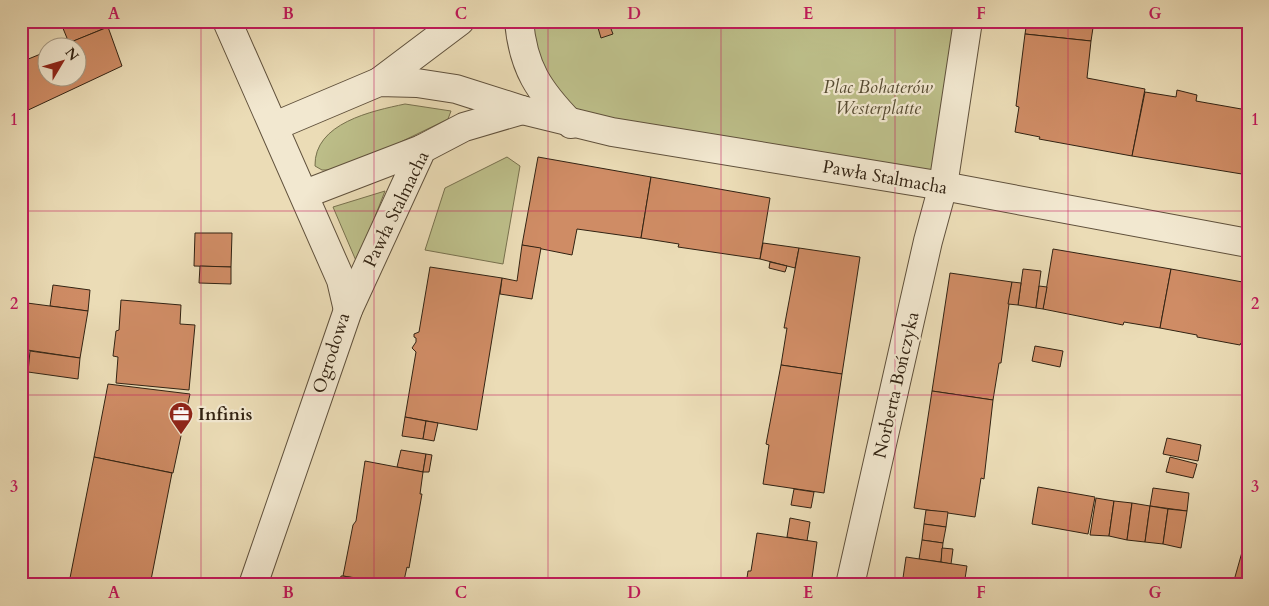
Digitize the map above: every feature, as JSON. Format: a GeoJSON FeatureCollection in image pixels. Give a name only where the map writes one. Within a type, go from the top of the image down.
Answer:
{"type":"FeatureCollection","features":[{"type":"Feature","properties":{"kind":"street","name":"Ogrodowa"},"geometry":{"type":"LineString","coordinates":[[227,21],[275,126],[341,280],[348,310],[253,585]]}},
{"type":"Feature","properties":{"kind":"street"},"geometry":{"type":"LineString","coordinates":[[380,82],[460,21]]}},
{"type":"Feature","properties":{"kind":"street"},"geometry":{"type":"LineString","coordinates":[[519,21],[521,45],[534,79],[549,100],[571,124]]}},
{"type":"Feature","properties":{"kind":"street"},"geometry":{"type":"LineString","coordinates":[[943,186],[968,21]]}},
{"type":"Feature","properties":{"kind":"street","name":"Pawła Stalmacha"},"geometry":{"type":"LineString","coordinates":[[275,126],[380,82],[416,83],[456,89],[571,124],[943,186],[1248,243]]}},
{"type":"Feature","properties":{"kind":"street","name":"Pawła Stalmacha"},"geometry":{"type":"LineString","coordinates":[[348,310],[422,149],[428,144],[464,127],[522,110]]}},
{"type":"Feature","properties":{"kind":"street"},"geometry":{"type":"LineString","coordinates":[[304,194],[422,149]]}},
{"type":"Feature","properties":{"kind":"street","name":"Norberta Bończyka"},"geometry":{"type":"LineString","coordinates":[[850,585],[928,241],[943,186]]}},
{"type":"Feature","properties":{"kind":"green space","name":"Plac Bohaterów Westerplatte"},"geometry":{"type":"Polygon","coordinates":[[[519,21],[968,21],[943,186],[571,124],[519,21]]]}},
{"type":"Feature","properties":{"kind":"green space"},"geometry":{"type":"Polygon","coordinates":[[[405,104],[451,111],[448,119],[343,170],[322,170],[315,166],[317,151],[324,139],[334,129],[362,115],[405,104]]]}},
{"type":"Feature","properties":{"kind":"green space"},"geometry":{"type":"Polygon","coordinates":[[[507,157],[520,166],[503,264],[425,250],[445,188],[507,157]]]}},
{"type":"Feature","properties":{"kind":"green space"},"geometry":{"type":"Polygon","coordinates":[[[385,191],[357,263],[333,207],[385,191]]]}},
{"type":"Feature","properties":{"kind":"building"},"geometry":{"type":"Polygon","coordinates":[[[60,21],[122,21],[81,38],[67,38],[60,21]]]}},
{"type":"Feature","properties":{"kind":"building"},"geometry":{"type":"Polygon","coordinates":[[[596,21],[608,21],[613,34],[601,38],[596,21]]]}},
{"type":"Feature","properties":{"kind":"building"},"geometry":{"type":"Polygon","coordinates":[[[1027,21],[1094,21],[1091,41],[1025,34],[1027,21]]]}},
{"type":"Feature","properties":{"kind":"building"},"geometry":{"type":"Polygon","coordinates":[[[108,27],[122,66],[88,82],[88,38],[81,38],[108,27]]]}},
{"type":"Feature","properties":{"kind":"building"},"geometry":{"type":"Polygon","coordinates":[[[1025,34],[1091,41],[1087,78],[1145,89],[1132,156],[1039,139],[1040,137],[1015,132],[1019,107],[1016,106],[1025,34]]]}},
{"type":"Feature","properties":{"kind":"building"},"geometry":{"type":"Polygon","coordinates":[[[38,55],[38,88],[75,88],[24,112],[21,106],[21,62],[38,55]]]}},
{"type":"Feature","properties":{"kind":"building"},"geometry":{"type":"Polygon","coordinates":[[[1177,90],[1197,95],[1196,101],[1247,110],[1248,106],[1248,175],[1132,156],[1145,92],[1176,97],[1177,90]]]}},
{"type":"Feature","properties":{"kind":"building"},"geometry":{"type":"Polygon","coordinates":[[[538,157],[651,177],[641,238],[577,229],[572,255],[522,245],[538,157]]]}},
{"type":"Feature","properties":{"kind":"building"},"geometry":{"type":"Polygon","coordinates":[[[651,177],[770,198],[760,259],[678,247],[679,244],[641,238],[651,177]]]}},
{"type":"Feature","properties":{"kind":"building"},"geometry":{"type":"Polygon","coordinates":[[[195,233],[232,233],[231,267],[194,266],[195,233]]]}},
{"type":"Feature","properties":{"kind":"building"},"geometry":{"type":"Polygon","coordinates":[[[763,243],[799,248],[795,268],[760,259],[763,243]]]}},
{"type":"Feature","properties":{"kind":"building"},"geometry":{"type":"Polygon","coordinates":[[[522,245],[541,248],[532,299],[500,294],[502,278],[517,281],[522,245]]]}},
{"type":"Feature","properties":{"kind":"building"},"geometry":{"type":"Polygon","coordinates":[[[799,248],[860,257],[842,374],[781,365],[787,328],[784,328],[799,248]]]}},
{"type":"Feature","properties":{"kind":"building"},"geometry":{"type":"Polygon","coordinates":[[[1053,249],[1171,269],[1160,328],[1124,322],[1123,325],[1043,309],[1053,249]]]}},
{"type":"Feature","properties":{"kind":"building"},"geometry":{"type":"Polygon","coordinates":[[[770,262],[787,266],[785,272],[769,268],[770,262]]]}},
{"type":"Feature","properties":{"kind":"building"},"geometry":{"type":"Polygon","coordinates":[[[200,266],[231,267],[231,284],[199,283],[200,266]]]}},
{"type":"Feature","properties":{"kind":"building"},"geometry":{"type":"Polygon","coordinates":[[[430,267],[502,278],[477,430],[405,417],[416,352],[412,348],[416,342],[414,334],[419,332],[430,267]]]}},
{"type":"Feature","properties":{"kind":"building"},"geometry":{"type":"Polygon","coordinates":[[[1023,269],[1041,271],[1036,308],[1018,305],[1023,269]]]}},
{"type":"Feature","properties":{"kind":"building"},"geometry":{"type":"Polygon","coordinates":[[[1171,269],[1248,283],[1248,344],[1241,343],[1240,345],[1160,328],[1171,269]]]}},
{"type":"Feature","properties":{"kind":"building"},"geometry":{"type":"Polygon","coordinates":[[[950,273],[1012,282],[1001,363],[999,363],[993,400],[932,391],[950,273]]]}},
{"type":"Feature","properties":{"kind":"building"},"geometry":{"type":"Polygon","coordinates":[[[1012,282],[1021,283],[1018,305],[1008,304],[1012,282]]]}},
{"type":"Feature","properties":{"kind":"building"},"geometry":{"type":"Polygon","coordinates":[[[53,285],[90,290],[88,311],[50,306],[53,285]]]}},
{"type":"Feature","properties":{"kind":"building"},"geometry":{"type":"Polygon","coordinates":[[[1039,286],[1047,287],[1043,309],[1036,308],[1039,286]]]}},
{"type":"Feature","properties":{"kind":"building"},"geometry":{"type":"Polygon","coordinates":[[[121,300],[181,305],[180,324],[195,325],[189,390],[116,383],[118,357],[113,356],[116,331],[119,330],[121,300]]]}},
{"type":"Feature","properties":{"kind":"building"},"geometry":{"type":"Polygon","coordinates":[[[27,303],[88,311],[80,358],[21,349],[27,303]]]}},
{"type":"Feature","properties":{"kind":"building"},"geometry":{"type":"Polygon","coordinates":[[[1035,346],[1063,351],[1060,367],[1032,361],[1035,346]]]}},
{"type":"Feature","properties":{"kind":"building"},"geometry":{"type":"Polygon","coordinates":[[[30,351],[80,358],[78,379],[28,372],[30,351]]]}},
{"type":"Feature","properties":{"kind":"building"},"geometry":{"type":"Polygon","coordinates":[[[781,365],[842,374],[824,493],[763,484],[769,445],[766,444],[781,365]]]}},
{"type":"Feature","properties":{"kind":"building"},"geometry":{"type":"Polygon","coordinates":[[[108,384],[190,394],[173,473],[94,457],[108,384]]]}},
{"type":"Feature","properties":{"kind":"building"},"geometry":{"type":"Polygon","coordinates":[[[932,391],[993,400],[984,479],[981,478],[975,517],[914,508],[932,391]]]}},
{"type":"Feature","properties":{"kind":"building"},"geometry":{"type":"Polygon","coordinates":[[[405,417],[426,421],[423,439],[402,436],[405,417]]]}},
{"type":"Feature","properties":{"kind":"building"},"geometry":{"type":"Polygon","coordinates":[[[426,421],[438,423],[434,441],[423,439],[426,421]]]}},
{"type":"Feature","properties":{"kind":"building"},"geometry":{"type":"Polygon","coordinates":[[[1167,438],[1201,445],[1198,461],[1163,454],[1167,438]]]}},
{"type":"Feature","properties":{"kind":"building"},"geometry":{"type":"Polygon","coordinates":[[[401,450],[426,454],[423,472],[397,467],[401,450]]]}},
{"type":"Feature","properties":{"kind":"building"},"geometry":{"type":"Polygon","coordinates":[[[426,454],[432,455],[429,472],[423,472],[426,454]]]}},
{"type":"Feature","properties":{"kind":"building"},"geometry":{"type":"Polygon","coordinates":[[[94,457],[172,473],[150,585],[69,583],[94,457]]]}},
{"type":"Feature","properties":{"kind":"building"},"geometry":{"type":"Polygon","coordinates":[[[1170,457],[1197,464],[1193,478],[1166,472],[1170,457]]]}},
{"type":"Feature","properties":{"kind":"building"},"geometry":{"type":"Polygon","coordinates":[[[365,461],[423,472],[420,494],[422,494],[409,568],[407,567],[403,585],[343,576],[353,525],[356,521],[365,461]]]}},
{"type":"Feature","properties":{"kind":"building"},"geometry":{"type":"Polygon","coordinates":[[[1038,487],[1095,497],[1088,534],[1032,524],[1038,487]]]}},
{"type":"Feature","properties":{"kind":"building"},"geometry":{"type":"Polygon","coordinates":[[[1153,488],[1189,493],[1187,511],[1150,506],[1153,488]]]}},
{"type":"Feature","properties":{"kind":"building"},"geometry":{"type":"Polygon","coordinates":[[[794,489],[814,492],[811,508],[791,505],[794,489]]]}},
{"type":"Feature","properties":{"kind":"building"},"geometry":{"type":"Polygon","coordinates":[[[1096,498],[1114,501],[1109,536],[1090,535],[1096,498]]]}},
{"type":"Feature","properties":{"kind":"building"},"geometry":{"type":"Polygon","coordinates":[[[1114,501],[1132,503],[1127,540],[1109,536],[1114,501]]]}},
{"type":"Feature","properties":{"kind":"building"},"geometry":{"type":"Polygon","coordinates":[[[1132,503],[1150,506],[1145,542],[1127,540],[1132,503]]]}},
{"type":"Feature","properties":{"kind":"building"},"geometry":{"type":"Polygon","coordinates":[[[1150,506],[1168,509],[1163,544],[1145,542],[1150,506]]]}},
{"type":"Feature","properties":{"kind":"building"},"geometry":{"type":"Polygon","coordinates":[[[1168,509],[1187,511],[1181,548],[1163,544],[1168,509]]]}},
{"type":"Feature","properties":{"kind":"building"},"geometry":{"type":"Polygon","coordinates":[[[926,510],[948,512],[946,527],[924,524],[926,510]]]}},
{"type":"Feature","properties":{"kind":"building"},"geometry":{"type":"Polygon","coordinates":[[[790,518],[810,522],[807,541],[787,537],[790,518]]]}},
{"type":"Feature","properties":{"kind":"building"},"geometry":{"type":"Polygon","coordinates":[[[924,524],[946,527],[943,543],[922,540],[924,524]]]}},
{"type":"Feature","properties":{"kind":"building"},"geometry":{"type":"Polygon","coordinates":[[[1248,531],[1248,585],[1237,585],[1233,584],[1248,531]]]}},
{"type":"Feature","properties":{"kind":"building"},"geometry":{"type":"Polygon","coordinates":[[[757,533],[817,542],[811,585],[746,585],[748,571],[751,571],[757,533]]]}},
{"type":"Feature","properties":{"kind":"building"},"geometry":{"type":"Polygon","coordinates":[[[922,540],[943,543],[941,562],[919,559],[922,540]]]}},
{"type":"Feature","properties":{"kind":"building"},"geometry":{"type":"Polygon","coordinates":[[[942,548],[953,549],[951,564],[941,562],[942,548]]]}},
{"type":"Feature","properties":{"kind":"building"},"geometry":{"type":"Polygon","coordinates":[[[906,557],[967,566],[964,585],[902,585],[906,557]]]}},
{"type":"Feature","properties":{"kind":"building"},"geometry":{"type":"Polygon","coordinates":[[[341,576],[343,576],[393,585],[339,585],[341,576]]]}},
{"type":"Feature","properties":{"kind":"place","name":"Infinis"},"geometry":{"type":"Point","coordinates":[181,435]}}]}
